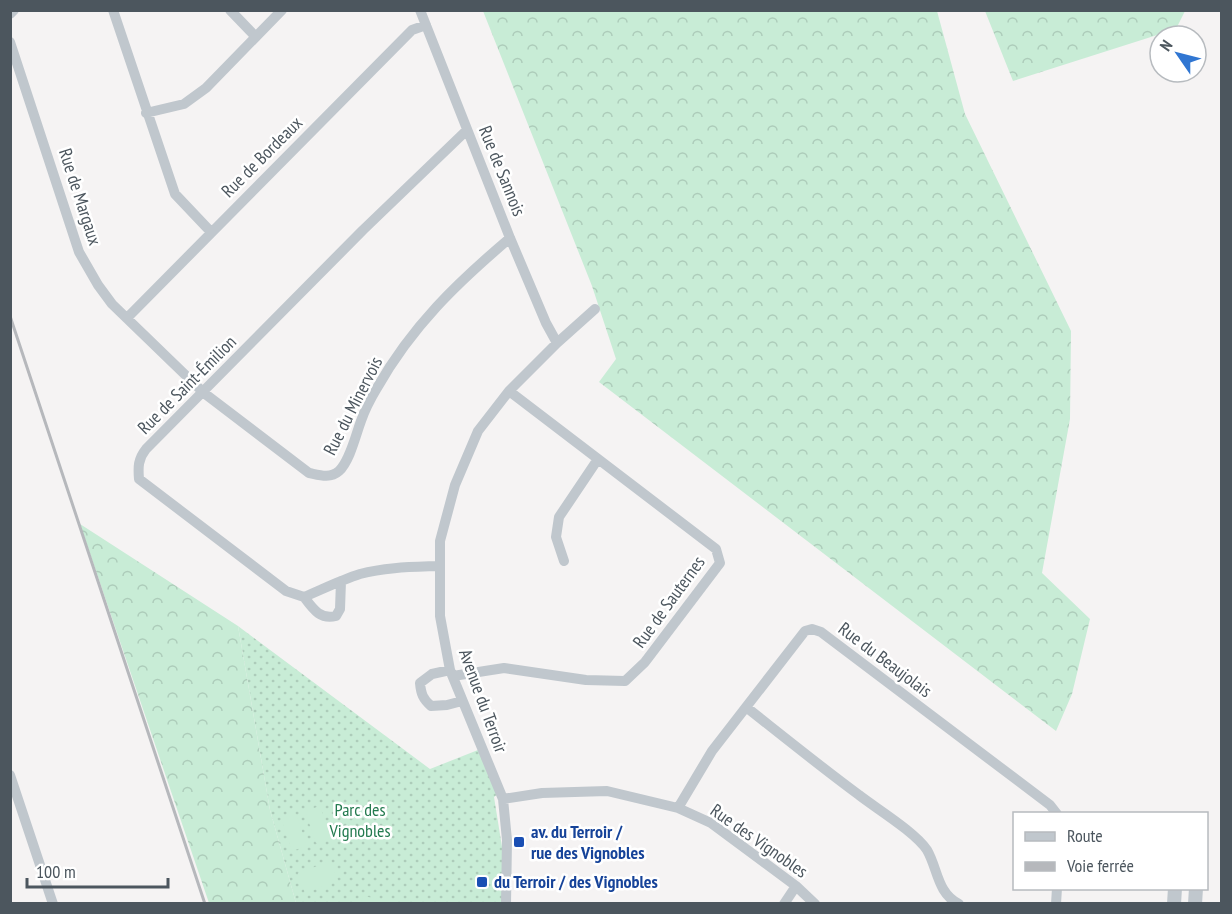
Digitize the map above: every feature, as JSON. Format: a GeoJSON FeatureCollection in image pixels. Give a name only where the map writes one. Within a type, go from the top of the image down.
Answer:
{"type":"FeatureCollection","features":[{"type":"Feature","properties":{"kind":"street"},"geometry":{"type":"LineString","coordinates":[[10,14],[14,10]]}},
{"type":"Feature","properties":{"kind":"street"},"geometry":{"type":"LineString","coordinates":[[113,10],[175,194],[211,232]]}},
{"type":"Feature","properties":{"kind":"street"},"geometry":{"type":"LineString","coordinates":[[230,10],[256,37]]}},
{"type":"Feature","properties":{"kind":"street"},"geometry":{"type":"LineString","coordinates":[[146,113],[184,104],[206,88],[282,10]]}},
{"type":"Feature","properties":{"kind":"street","name":"Rue de Sannois"},"geometry":{"type":"LineString","coordinates":[[420,10],[510,238],[556,343]]}},
{"type":"Feature","properties":{"kind":"street","name":"Rue de Bordeaux"},"geometry":{"type":"LineString","coordinates":[[127,318],[412,30],[426,25]]}},
{"type":"Feature","properties":{"kind":"street","name":"Rue de Margaux"},"geometry":{"type":"LineString","coordinates":[[10,42],[79,252],[112,304],[204,393]]}},
{"type":"Feature","properties":{"kind":"street","name":"Rue de Saint-Émilion"},"geometry":{"type":"LineString","coordinates":[[304,597],[286,591],[140,479],[138,466],[140,457],[331,261],[467,130]]}},
{"type":"Feature","properties":{"kind":"street","name":"Rue du Minervois"},"geometry":{"type":"LineString","coordinates":[[204,393],[309,473],[324,477],[339,470],[351,451],[362,418],[376,389],[393,361],[429,313],[462,279],[510,238]]}},
{"type":"Feature","properties":{"kind":"street","name":"Avenue du Terroir"},"geometry":{"type":"LineString","coordinates":[[506,903],[507,840],[503,799],[452,673],[440,616],[440,541],[455,485],[478,431],[509,391],[556,343],[595,309]]}},
{"type":"Feature","properties":{"kind":"street","name":"Rue de Sauternes"},"geometry":{"type":"LineString","coordinates":[[452,673],[504,668],[586,680],[625,681],[645,662],[720,563],[716,549],[509,391]]}},
{"type":"Feature","properties":{"kind":"street"},"geometry":{"type":"LineString","coordinates":[[564,561],[556,537],[560,517],[598,459]]}},
{"type":"Feature","properties":{"kind":"street"},"geometry":{"type":"LineString","coordinates":[[341,581],[340,609],[336,616],[329,618],[321,616],[304,597],[341,581],[363,574],[439,566]]}},
{"type":"Feature","properties":{"kind":"street","name":"Rue du Beaujolais"},"geometry":{"type":"LineString","coordinates":[[678,808],[712,751],[805,631],[812,630],[821,632],[1050,805],[1055,812]]}},
{"type":"Feature","properties":{"kind":"street"},"geometry":{"type":"LineString","coordinates":[[452,673],[432,674],[420,683],[420,692],[431,706],[462,701]]}},
{"type":"Feature","properties":{"kind":"street"},"geometry":{"type":"LineString","coordinates":[[746,707],[909,833],[927,850],[937,879],[949,898],[959,903]]}},
{"type":"Feature","properties":{"kind":"street"},"geometry":{"type":"LineString","coordinates":[[10,775],[53,903]]}},
{"type":"Feature","properties":{"kind":"street","name":"Rue des Vignobles"},"geometry":{"type":"LineString","coordinates":[[503,799],[542,793],[607,790],[678,808],[711,823],[796,886],[815,903]]}},
{"type":"Feature","properties":{"kind":"street"},"geometry":{"type":"LineString","coordinates":[[783,903],[796,886]]}},
{"type":"Feature","properties":{"kind":"green space"},"geometry":{"type":"Polygon","coordinates":[[[483,11],[937,11],[965,114],[1071,331],[1070,419],[1042,573],[1090,619],[1072,694],[1056,731],[599,382],[616,359],[592,286],[483,11]]]}},
{"type":"Feature","properties":{"kind":"green space"},"geometry":{"type":"Polygon","coordinates":[[[985,11],[1185,11],[1178,24],[1148,24],[1148,38],[1013,81],[985,11]]]}},
{"type":"Feature","properties":{"kind":"green space"},"geometry":{"type":"Polygon","coordinates":[[[80,524],[238,626],[270,810],[296,903],[209,903],[80,524]]]}},
{"type":"Feature","properties":{"kind":"green space","name":"Parc des Vignobles"},"geometry":{"type":"Polygon","coordinates":[[[238,626],[430,769],[478,750],[499,793],[494,797],[507,878],[502,903],[296,903],[270,810],[238,626]]]}},
{"type":"Feature","properties":{"kind":"green space"},"geometry":{"type":"Polygon","coordinates":[[[320,806],[331,838],[316,843],[305,811],[320,806]]]}},
{"type":"Feature","properties":{"kind":"green space"},"geometry":{"type":"Polygon","coordinates":[[[296,814],[307,846],[292,851],[281,819],[296,814]]]}},
{"type":"Feature","properties":{"kind":"green space"},"geometry":{"type":"Polygon","coordinates":[[[331,861],[338,881],[305,893],[298,873],[331,861]]]}},
{"type":"Feature","properties":{"kind":"green space"},"geometry":{"type":"Polygon","coordinates":[[[363,896],[400,903],[361,903],[363,896]]]}},
{"type":"Feature","properties":{"kind":"railway"},"geometry":{"type":"LineString","coordinates":[[10,316],[205,904]]}},
{"type":"Feature","properties":{"kind":"place","name":"av. du Terroir / rue des Vignobles"},"geometry":{"type":"Point","coordinates":[519,842]}},
{"type":"Feature","properties":{"kind":"place","name":"du Terroir / des Vignobles"},"geometry":{"type":"Point","coordinates":[482,882]}}]}
